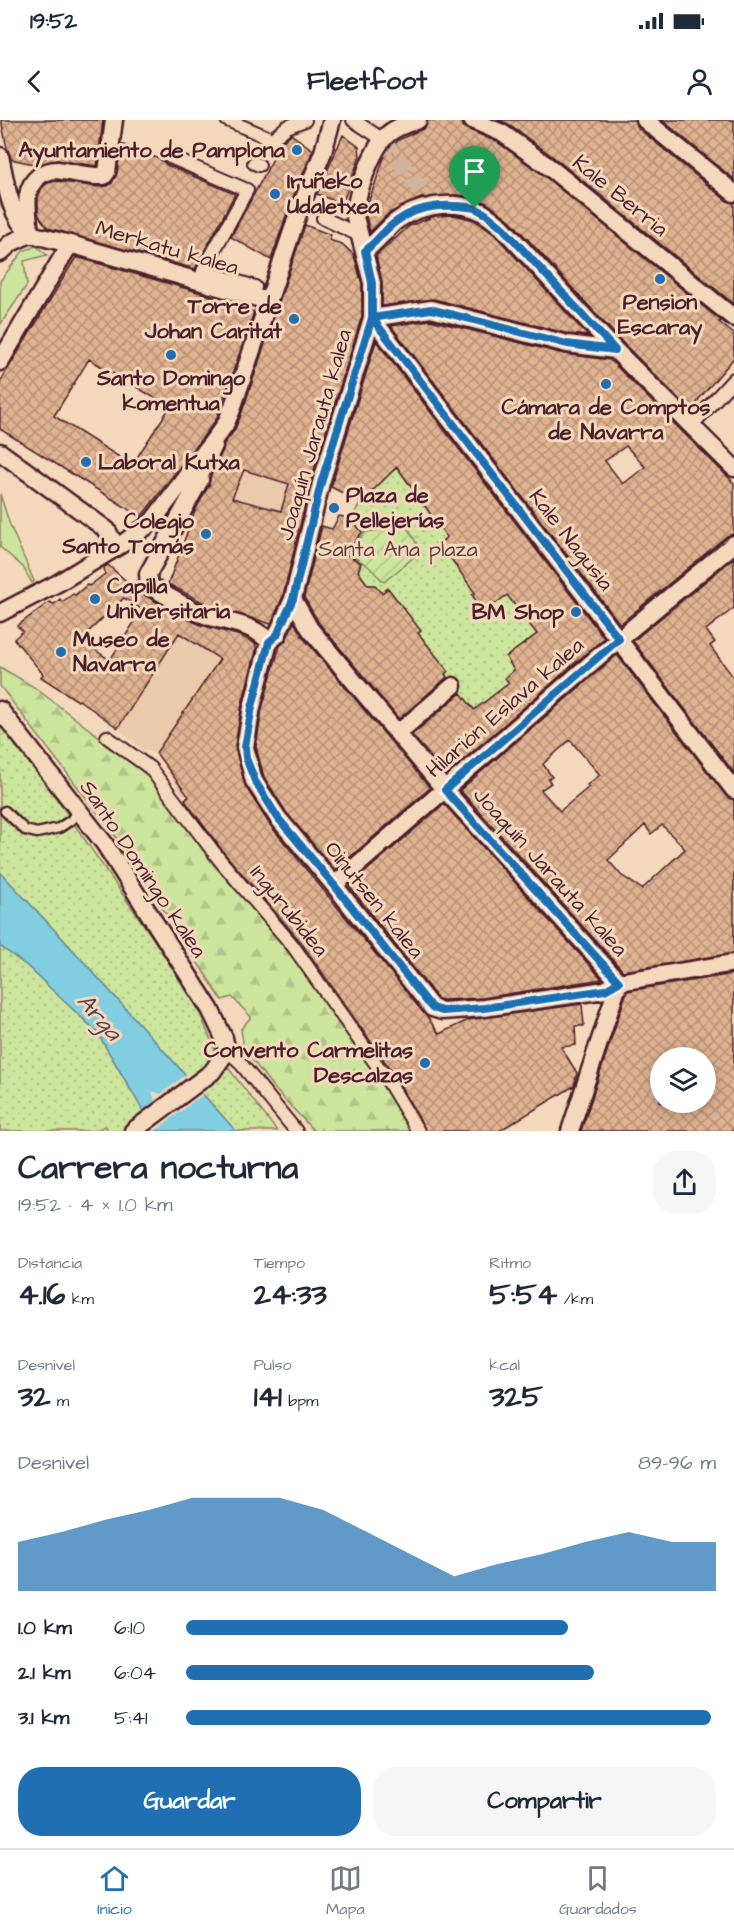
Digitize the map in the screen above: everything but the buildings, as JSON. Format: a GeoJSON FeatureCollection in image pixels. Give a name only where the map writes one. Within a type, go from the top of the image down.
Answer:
{"type":"FeatureCollection","features":[{"type":"Feature","properties":{"kind":"street"},"geometry":{"type":"LineString","coordinates":[[30,234],[27,200],[28,190],[33,180],[44,172],[53,170],[104,176],[107,172],[114,120]]}},
{"type":"Feature","properties":{"kind":"street"},"geometry":{"type":"LineString","coordinates":[[227,120],[272,139],[286,127],[305,120]]}},
{"type":"Feature","properties":{"kind":"street"},"geometry":{"type":"LineString","coordinates":[[269,642],[262,634],[249,628],[197,612],[149,585],[148,574],[200,480],[231,412],[268,301],[312,213],[323,152],[332,120]]}},
{"type":"Feature","properties":{"kind":"street"},"geometry":{"type":"LineString","coordinates":[[353,120],[382,139],[390,132],[418,120]]}},
{"type":"Feature","properties":{"kind":"street","name":"Kale Berria"},"geometry":{"type":"LineString","coordinates":[[472,120],[502,133],[549,167],[734,318]]}},
{"type":"Feature","properties":{"kind":"street"},"geometry":{"type":"LineString","coordinates":[[645,120],[734,193]]}},
{"type":"Feature","properties":{"kind":"street","name":"Joaquín Jarauta kalea"},"geometry":{"type":"LineString","coordinates":[[382,139],[374,154],[355,206],[355,217],[372,283],[372,318],[321,483],[293,599],[310,629],[445,790],[619,982]]}},
{"type":"Feature","properties":{"kind":"street","name":"Merkatu kalea"},"geometry":{"type":"LineString","coordinates":[[170,157],[247,190],[203,271],[255,287],[251,296]]}},
{"type":"Feature","properties":{"kind":"street"},"geometry":{"type":"LineString","coordinates":[[0,160],[11,202],[21,225],[30,234]]}},
{"type":"Feature","properties":{"kind":"street"},"geometry":{"type":"LineString","coordinates":[[365,251],[396,221],[418,210],[433,206],[455,205],[475,208],[486,214],[502,227],[615,350],[734,468]]}},
{"type":"Feature","properties":{"kind":"street"},"geometry":{"type":"LineString","coordinates":[[312,213],[359,235]]}},
{"type":"Feature","properties":{"kind":"street"},"geometry":{"type":"LineString","coordinates":[[0,253],[11,243],[30,234]]}},
{"type":"Feature","properties":{"kind":"street","name":"Merkatu kalea"},"geometry":{"type":"LineString","coordinates":[[30,234],[268,301]]}},
{"type":"Feature","properties":{"kind":"street","name":"Merkatu kalea"},"geometry":{"type":"LineString","coordinates":[[0,362],[70,244]]}},
{"type":"Feature","properties":{"kind":"street"},"geometry":{"type":"LineString","coordinates":[[372,318],[431,309],[567,344],[615,350]]}},
{"type":"Feature","properties":{"kind":"street","name":"Kale Nagusia"},"geometry":{"type":"LineString","coordinates":[[372,318],[734,790]]}},
{"type":"Feature","properties":{"kind":"street"},"geometry":{"type":"LineString","coordinates":[[692,425],[734,379]]}},
{"type":"Feature","properties":{"kind":"street"},"geometry":{"type":"LineString","coordinates":[[0,613],[58,583],[116,548],[151,523],[225,425]]}},
{"type":"Feature","properties":{"kind":"street"},"geometry":{"type":"LineString","coordinates":[[0,452],[107,530],[116,548]]}},
{"type":"Feature","properties":{"kind":"street","name":"Hilarión Eslava kalea"},"geometry":{"type":"LineString","coordinates":[[334,885],[619,639],[734,544]]}},
{"type":"Feature","properties":{"kind":"street","name":"Oinutsen kalea"},"geometry":{"type":"LineString","coordinates":[[293,599],[277,635],[269,642],[252,707],[245,747],[246,758],[255,781],[278,818],[432,1008],[442,1011],[484,1008],[605,990],[619,982]]}},
{"type":"Feature","properties":{"kind":"street"},"geometry":{"type":"LineString","coordinates":[[398,733],[453,686]]}},
{"type":"Feature","properties":{"kind":"street","name":"Santo Domingo kalea"},"geometry":{"type":"LineString","coordinates":[[0,710],[104,843],[210,1009],[224,1038],[220,1062]]}},
{"type":"Feature","properties":{"kind":"street","name":"Ingurubidea"},"geometry":{"type":"LineString","coordinates":[[107,737],[150,768],[219,859],[293,946],[388,1082],[418,1131]]}},
{"type":"Feature","properties":{"kind":"street"},"geometry":{"type":"LineString","coordinates":[[570,1131],[619,982],[734,963]]}},
{"type":"Feature","properties":{"kind":"street"},"geometry":{"type":"LineString","coordinates":[[133,1131],[220,1062],[237,1059],[296,1131]]}},
{"type":"Feature","properties":{"kind":"lane"},"geometry":{"type":"LineString","coordinates":[[5,811],[25,830],[37,833],[59,828],[71,820],[78,810]]}},
{"type":"Feature","properties":{"kind":"shaded area","name":"Colegio Santo Tomás"},"geometry":{"type":"Polygon","coordinates":[[[216,457],[244,470],[289,484],[281,511],[230,578],[216,611],[166,590],[216,457]]]}},
{"type":"Feature","properties":{"kind":"shaded area"},"geometry":{"type":"Polygon","coordinates":[[[236,632],[247,634],[256,643],[256,652],[243,689],[247,691],[236,729],[240,758],[182,796],[156,753],[143,750],[118,728],[179,633],[219,659],[236,632]]]}},
{"type":"Feature","properties":{"kind":"green space"},"geometry":{"type":"Polygon","coordinates":[[[36,246],[47,255],[24,261],[27,285],[0,325],[0,281],[23,251],[36,246]]]}},
{"type":"Feature","properties":{"kind":"green space","name":"Santa Ana plaza"},"geometry":{"type":"Polygon","coordinates":[[[397,467],[447,537],[437,545],[447,558],[449,556],[480,575],[485,611],[507,595],[537,634],[506,657],[514,670],[510,683],[475,710],[444,675],[448,671],[418,633],[421,631],[388,589],[382,593],[375,585],[368,585],[364,580],[356,579],[361,563],[346,554],[362,533],[351,519],[355,511],[371,491],[397,467]]]}},
{"type":"Feature","properties":{"kind":"green space"},"geometry":{"type":"Polygon","coordinates":[[[0,494],[10,525],[34,581],[32,583],[23,567],[0,547],[0,494]]]}},
{"type":"Feature","properties":{"kind":"green space"},"geometry":{"type":"Polygon","coordinates":[[[407,527],[421,551],[384,582],[367,565],[349,554],[365,532],[407,527]]]}},
{"type":"Feature","properties":{"kind":"green space"},"geometry":{"type":"Polygon","coordinates":[[[0,667],[34,687],[148,774],[213,864],[272,931],[316,988],[386,1084],[412,1131],[314,1131],[273,1087],[244,1049],[241,1029],[251,1017],[232,997],[222,1000],[117,838],[0,686],[0,667]]]}},
{"type":"Feature","properties":{"kind":"green space"},"geometry":{"type":"Polygon","coordinates":[[[0,724],[25,753],[159,947],[197,1007],[216,1052],[277,1131],[236,1131],[0,872],[0,724]]]}},
{"type":"Feature","properties":{"kind":"green space"},"geometry":{"type":"Polygon","coordinates":[[[0,946],[27,966],[97,1032],[155,1131],[109,1131],[105,1126],[94,1131],[0,1131],[0,946]]]}},
{"type":"Feature","properties":{"kind":"water","name":"Arga"},"geometry":{"type":"Polygon","coordinates":[[[0,872],[236,1131],[155,1131],[97,1032],[27,966],[0,946],[0,872]]]}},
{"type":"Feature","properties":{"kind":"pier"},"geometry":{"type":"Polygon","coordinates":[[[188,1073],[206,1092],[155,1131],[151,1131],[141,1112],[155,1101],[152,1091],[161,1094],[188,1073]]]}},
{"type":"Feature","properties":{"kind":"tunnel"},"geometry":{"type":"LineString","coordinates":[[382,139],[433,206]]}},
{"type":"Feature","properties":{"kind":"place","name":"Ayuntamiento de Pamplona"},"geometry":{"type":"Point","coordinates":[297,150]}},
{"type":"Feature","properties":{"kind":"place","name":"Iruñeko Udaletxea"},"geometry":{"type":"Point","coordinates":[275,194]}},
{"type":"Feature","properties":{"kind":"place","name":"Pension Escaray"},"geometry":{"type":"Point","coordinates":[660,279]}},
{"type":"Feature","properties":{"kind":"place","name":"Torre de Johan Caritat"},"geometry":{"type":"Point","coordinates":[294,319]}},
{"type":"Feature","properties":{"kind":"place","name":"Santo Domingo komentua"},"geometry":{"type":"Point","coordinates":[171,355]}},
{"type":"Feature","properties":{"kind":"place","name":"Cámara de Comptos de Navarra"},"geometry":{"type":"Point","coordinates":[606,384]}},
{"type":"Feature","properties":{"kind":"place","name":"Laboral Kutxa"},"geometry":{"type":"Point","coordinates":[86,462]}},
{"type":"Feature","properties":{"kind":"place","name":"Plaza de Pellejerías"},"geometry":{"type":"Point","coordinates":[334,508]}},
{"type":"Feature","properties":{"kind":"place","name":"Colegio Santo Tomás"},"geometry":{"type":"Point","coordinates":[206,534]}},
{"type":"Feature","properties":{"kind":"place","name":"Capilla Universitaria"},"geometry":{"type":"Point","coordinates":[95,599]}},
{"type":"Feature","properties":{"kind":"place","name":"BM Shop"},"geometry":{"type":"Point","coordinates":[576,612]}},
{"type":"Feature","properties":{"kind":"place","name":"Museo de Navarra"},"geometry":{"type":"Point","coordinates":[61,652]}},
{"type":"Feature","properties":{"kind":"place","name":"Convento Carmelitas Descalzas"},"geometry":{"type":"Point","coordinates":[425,1063]}},
{"type":"Feature","properties":{"kind":"route"},"geometry":{"type":"LineString","coordinates":[[475,208],[455,205],[433,206],[418,210],[396,221],[365,251],[372,283],[372,318],[321,483],[293,599],[277,635],[269,642],[252,707],[245,747],[246,758],[255,781],[278,818],[432,1008],[442,1011],[484,1008],[605,990],[619,982],[445,790],[619,639],[372,318],[431,309],[567,344],[615,350],[502,227],[475,208]]}}]}
